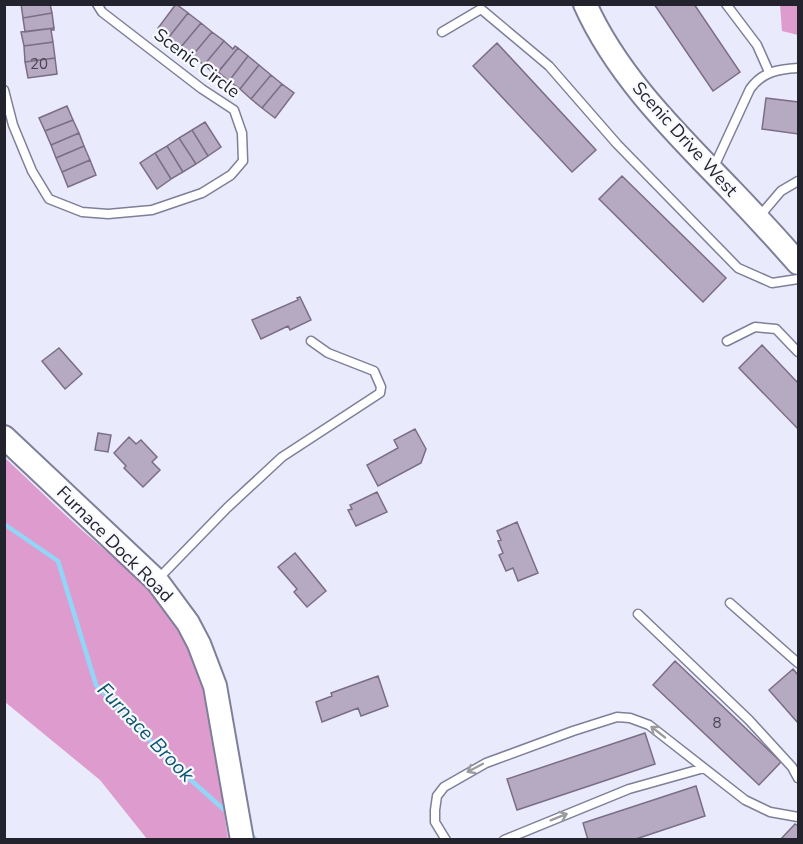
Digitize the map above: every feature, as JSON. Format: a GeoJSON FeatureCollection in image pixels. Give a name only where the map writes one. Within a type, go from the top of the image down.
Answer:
{"type":"FeatureCollection","features":[{"type":"Feature","properties":{"kind":"street","name":"Scenic Drive West"},"geometry":{"type":"LineString","coordinates":[[585,4],[595,26],[631,81],[712,172],[798,263]]}},
{"type":"Feature","properties":{"kind":"street","name":"Furnace Dock Road"},"geometry":{"type":"LineString","coordinates":[[4,437],[157,581],[188,623],[210,672],[221,715],[242,840]]}},
{"type":"Feature","properties":{"kind":"lane","name":"Scenic Circle"},"geometry":{"type":"LineString","coordinates":[[4,90],[13,125],[32,171],[49,200],[82,212],[152,210],[202,194],[231,176],[243,161],[242,133],[234,110],[183,75],[102,12],[97,4]]}},
{"type":"Feature","properties":{"kind":"lane"},"geometry":{"type":"LineString","coordinates":[[726,4],[757,45],[769,72]]}},
{"type":"Feature","properties":{"kind":"lane"},"geometry":{"type":"LineString","coordinates":[[442,32],[481,9],[549,66],[617,144],[738,268],[772,283],[798,279]]}},
{"type":"Feature","properties":{"kind":"lane"},"geometry":{"type":"LineString","coordinates":[[712,172],[756,80],[769,72],[798,68]]}},
{"type":"Feature","properties":{"kind":"lane"},"geometry":{"type":"LineString","coordinates":[[757,218],[782,191],[798,181]]}},
{"type":"Feature","properties":{"kind":"lane"},"geometry":{"type":"LineString","coordinates":[[727,341],[755,327],[776,329],[798,352]]}},
{"type":"Feature","properties":{"kind":"lane"},"geometry":{"type":"LineString","coordinates":[[157,581],[227,508],[282,457],[380,393],[381,387],[374,371],[328,353],[311,341]]}},
{"type":"Feature","properties":{"kind":"lane"},"geometry":{"type":"LineString","coordinates":[[730,603],[798,663]]}},
{"type":"Feature","properties":{"kind":"lane"},"geometry":{"type":"LineString","coordinates":[[638,614],[749,720],[792,767],[798,778]]}},
{"type":"Feature","properties":{"kind":"lane"},"geometry":{"type":"LineString","coordinates":[[446,840],[435,822],[438,796],[444,787],[486,763],[617,717],[630,718],[649,725],[745,800],[770,812],[798,817]]}},
{"type":"Feature","properties":{"kind":"lane"},"geometry":{"type":"LineString","coordinates":[[504,840],[629,789],[704,768]]}},
{"type":"Feature","properties":{"kind":"shaded area"},"geometry":{"type":"Polygon","coordinates":[[[780,5],[798,5],[798,35],[782,31],[780,5]]]}},
{"type":"Feature","properties":{"kind":"shaded area"},"geometry":{"type":"Polygon","coordinates":[[[4,457],[147,587],[175,619],[186,637],[195,656],[208,700],[228,839],[147,839],[100,780],[5,702],[4,457]]]}},
{"type":"Feature","properties":{"kind":"building"},"geometry":{"type":"Polygon","coordinates":[[[21,4],[50,4],[52,13],[23,18],[21,4]]]}},
{"type":"Feature","properties":{"kind":"building"},"geometry":{"type":"Polygon","coordinates":[[[176,4],[188,13],[169,37],[158,28],[176,4]]]}},
{"type":"Feature","properties":{"kind":"building"},"geometry":{"type":"Polygon","coordinates":[[[654,4],[694,4],[740,72],[713,91],[654,4]]]}},
{"type":"Feature","properties":{"kind":"building"},"geometry":{"type":"Polygon","coordinates":[[[52,13],[54,28],[25,32],[23,18],[52,13]]]}},
{"type":"Feature","properties":{"kind":"building"},"geometry":{"type":"Polygon","coordinates":[[[188,13],[201,23],[181,47],[169,37],[188,13]]]}},
{"type":"Feature","properties":{"kind":"building"},"geometry":{"type":"Polygon","coordinates":[[[201,23],[212,32],[192,56],[181,47],[201,23]]]}},
{"type":"Feature","properties":{"kind":"building"},"geometry":{"type":"Polygon","coordinates":[[[54,28],[51,30],[53,42],[24,46],[21,32],[54,28]]]}},
{"type":"Feature","properties":{"kind":"building"},"geometry":{"type":"Polygon","coordinates":[[[212,32],[224,41],[204,65],[192,56],[212,32]]]}},
{"type":"Feature","properties":{"kind":"building"},"geometry":{"type":"Polygon","coordinates":[[[224,41],[233,49],[235,46],[238,48],[216,75],[204,65],[224,41]]]}},
{"type":"Feature","properties":{"kind":"building"},"geometry":{"type":"Polygon","coordinates":[[[53,42],[55,58],[25,62],[24,46],[53,42]]]}},
{"type":"Feature","properties":{"kind":"building"},"geometry":{"type":"Polygon","coordinates":[[[497,43],[596,150],[572,172],[473,66],[497,43]]]}},
{"type":"Feature","properties":{"kind":"building"},"geometry":{"type":"Polygon","coordinates":[[[238,48],[248,56],[229,81],[218,72],[238,48]]]}},
{"type":"Feature","properties":{"kind":"building"},"geometry":{"type":"Polygon","coordinates":[[[248,56],[259,65],[240,89],[229,81],[248,56]]]}},
{"type":"Feature","properties":{"kind":"building"},"geometry":{"type":"Polygon","coordinates":[[[55,58],[57,74],[28,78],[25,62],[55,58]]]}},
{"type":"Feature","properties":{"kind":"building"},"geometry":{"type":"Polygon","coordinates":[[[259,65],[271,75],[251,99],[240,89],[259,65]]]}},
{"type":"Feature","properties":{"kind":"building"},"geometry":{"type":"Polygon","coordinates":[[[271,75],[282,84],[262,108],[251,99],[271,75]]]}},
{"type":"Feature","properties":{"kind":"building"},"geometry":{"type":"Polygon","coordinates":[[[282,84],[294,93],[275,118],[262,108],[282,84]]]}},
{"type":"Feature","properties":{"kind":"building"},"geometry":{"type":"Polygon","coordinates":[[[766,98],[798,102],[798,134],[762,129],[766,98]]]}},
{"type":"Feature","properties":{"kind":"building"},"geometry":{"type":"Polygon","coordinates":[[[67,106],[73,120],[45,131],[39,118],[67,106]]]}},
{"type":"Feature","properties":{"kind":"building"},"geometry":{"type":"Polygon","coordinates":[[[73,120],[79,133],[51,145],[45,131],[73,120]]]}},
{"type":"Feature","properties":{"kind":"building"},"geometry":{"type":"Polygon","coordinates":[[[205,122],[221,147],[208,156],[192,130],[205,122]]]}},
{"type":"Feature","properties":{"kind":"building"},"geometry":{"type":"Polygon","coordinates":[[[192,130],[208,156],[196,164],[179,138],[192,130]]]}},
{"type":"Feature","properties":{"kind":"building"},"geometry":{"type":"Polygon","coordinates":[[[79,133],[84,146],[56,158],[51,145],[79,133]]]}},
{"type":"Feature","properties":{"kind":"building"},"geometry":{"type":"Polygon","coordinates":[[[179,138],[196,164],[183,172],[167,146],[179,138]]]}},
{"type":"Feature","properties":{"kind":"building"},"geometry":{"type":"Polygon","coordinates":[[[84,146],[90,160],[62,172],[56,158],[84,146]]]}},
{"type":"Feature","properties":{"kind":"building"},"geometry":{"type":"Polygon","coordinates":[[[167,146],[183,172],[171,179],[155,153],[167,146]]]}},
{"type":"Feature","properties":{"kind":"building"},"geometry":{"type":"Polygon","coordinates":[[[155,153],[171,179],[157,189],[140,163],[155,153]]]}},
{"type":"Feature","properties":{"kind":"building"},"geometry":{"type":"Polygon","coordinates":[[[90,160],[96,175],[68,187],[62,172],[90,160]]]}},
{"type":"Feature","properties":{"kind":"building"},"geometry":{"type":"Polygon","coordinates":[[[622,176],[726,278],[703,302],[599,199],[622,176]]]}},
{"type":"Feature","properties":{"kind":"building"},"geometry":{"type":"Polygon","coordinates":[[[300,297],[311,320],[290,330],[288,326],[261,339],[252,320],[298,300],[297,298],[300,297]]]}},
{"type":"Feature","properties":{"kind":"building"},"geometry":{"type":"Polygon","coordinates":[[[762,345],[798,383],[798,429],[739,368],[762,345]]]}},
{"type":"Feature","properties":{"kind":"building"},"geometry":{"type":"Polygon","coordinates":[[[59,348],[82,374],[65,389],[42,361],[59,348]]]}},
{"type":"Feature","properties":{"kind":"building"},"geometry":{"type":"Polygon","coordinates":[[[415,429],[426,449],[421,463],[378,486],[367,465],[398,448],[394,440],[415,429]]]}},
{"type":"Feature","properties":{"kind":"building"},"geometry":{"type":"Polygon","coordinates":[[[98,433],[111,435],[108,452],[95,450],[98,433]]]}},
{"type":"Feature","properties":{"kind":"building"},"geometry":{"type":"Polygon","coordinates":[[[129,437],[136,444],[141,440],[157,457],[152,462],[160,470],[143,487],[124,468],[126,466],[114,453],[129,437]]]}},
{"type":"Feature","properties":{"kind":"building"},"geometry":{"type":"Polygon","coordinates":[[[377,492],[387,512],[356,526],[348,510],[352,509],[350,505],[377,492]]]}},
{"type":"Feature","properties":{"kind":"building"},"geometry":{"type":"Polygon","coordinates":[[[517,522],[538,573],[518,581],[513,568],[506,571],[499,555],[503,553],[497,531],[517,522]]]}},
{"type":"Feature","properties":{"kind":"building"},"geometry":{"type":"Polygon","coordinates":[[[295,553],[326,591],[307,607],[294,592],[297,589],[278,567],[295,553]]]}},
{"type":"Feature","properties":{"kind":"building"},"geometry":{"type":"Polygon","coordinates":[[[675,661],[781,762],[759,785],[653,685],[675,661]]]}},
{"type":"Feature","properties":{"kind":"building"},"geometry":{"type":"Polygon","coordinates":[[[793,669],[798,675],[798,723],[769,690],[793,669]]]}},
{"type":"Feature","properties":{"kind":"building"},"geometry":{"type":"Polygon","coordinates":[[[378,676],[388,706],[361,716],[358,708],[322,722],[316,702],[332,696],[331,693],[378,676]]]}},
{"type":"Feature","properties":{"kind":"building"},"geometry":{"type":"Polygon","coordinates":[[[645,733],[655,764],[517,810],[507,779],[645,733]]]}},
{"type":"Feature","properties":{"kind":"building"},"geometry":{"type":"Polygon","coordinates":[[[696,786],[705,816],[633,840],[588,840],[583,823],[696,786]]]}},
{"type":"Feature","properties":{"kind":"building"},"geometry":{"type":"Polygon","coordinates":[[[795,824],[798,826],[798,840],[780,840],[795,824]]]}},
{"type":"Feature","properties":{"kind":"waterway","name":"Furnace Brook"},"geometry":{"type":"LineString","coordinates":[[4,524],[58,561],[96,685],[173,764],[230,815]]}},
{"type":"Feature","properties":{"kind":"waterway","name":"Furnace Brook"},"geometry":{"type":"LineString","coordinates":[[249,833],[256,840]]}}]}
